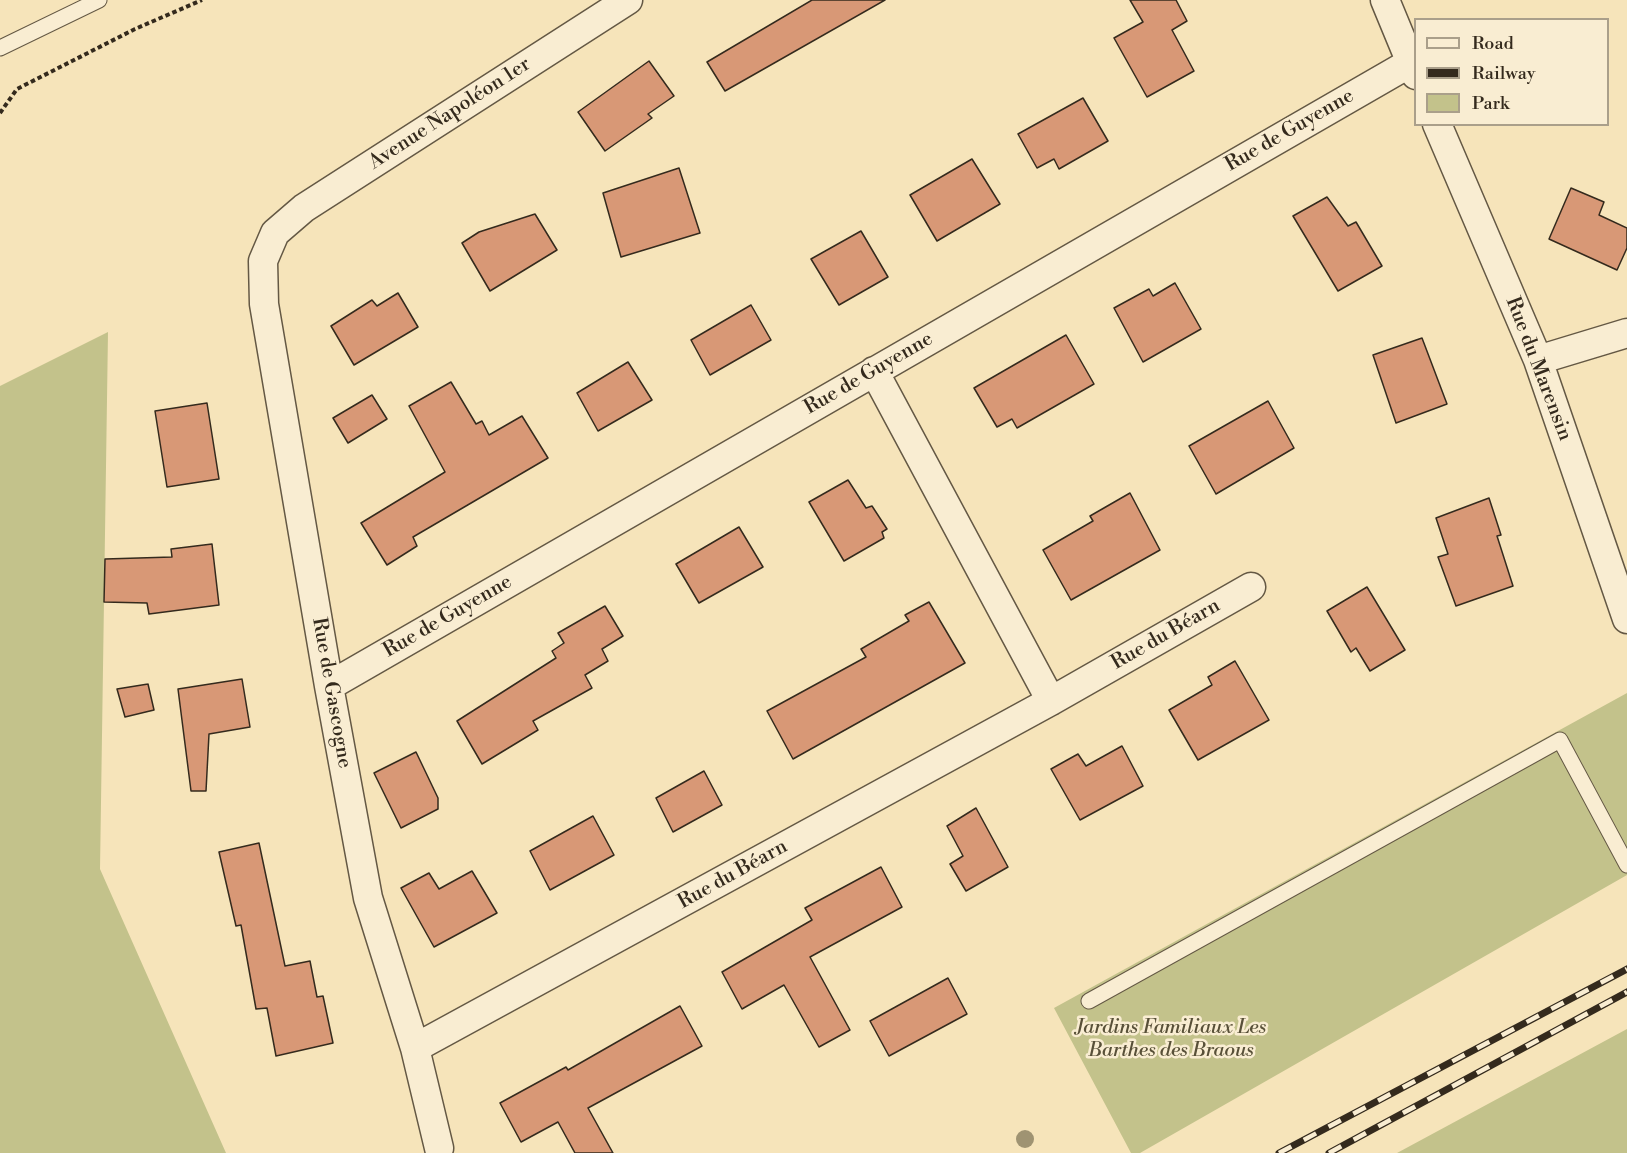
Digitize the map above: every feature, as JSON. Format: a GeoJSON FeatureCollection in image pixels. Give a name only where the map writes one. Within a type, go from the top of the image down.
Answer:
{"type":"FeatureCollection","features":[{"type":"Feature","properties":{"kind":"street","name":"Avenue Napoléon 1er"},"geometry":{"type":"LineString","coordinates":[[275,233],[304,208],[628,0]]}},
{"type":"Feature","properties":{"kind":"street"},"geometry":{"type":"LineString","coordinates":[[1385,0],[1413,69]]}},
{"type":"Feature","properties":{"kind":"street","name":"Rue de Guyenne"},"geometry":{"type":"LineString","coordinates":[[329,686],[874,370],[1413,69]]}},
{"type":"Feature","properties":{"kind":"street","name":"Rue du Marensin"},"geometry":{"type":"LineString","coordinates":[[1438,126],[1538,360],[1627,618]]}},
{"type":"Feature","properties":{"kind":"street","name":"Rue de Gascogne"},"geometry":{"type":"LineString","coordinates":[[275,233],[262,261],[264,304],[329,686],[368,898],[415,1048],[439,1148]]}},
{"type":"Feature","properties":{"kind":"street"},"geometry":{"type":"LineString","coordinates":[[1538,360],[1627,333]]}},
{"type":"Feature","properties":{"kind":"street"},"geometry":{"type":"LineString","coordinates":[[874,370],[1051,701]]}},
{"type":"Feature","properties":{"kind":"street","name":"Rue du Béarn"},"geometry":{"type":"LineString","coordinates":[[415,1048],[1051,701],[1251,587]]}},
{"type":"Feature","properties":{"kind":"lane"},"geometry":{"type":"LineString","coordinates":[[0,48],[99,0]]}},
{"type":"Feature","properties":{"kind":"lane"},"geometry":{"type":"LineString","coordinates":[[1089,1001],[1560,740],[1627,865]]}},
{"type":"Feature","properties":{"kind":"path"},"geometry":{"type":"LineString","coordinates":[[0,113],[17,89],[135,29],[202,0]]}},
{"type":"Feature","properties":{"kind":"green space"},"geometry":{"type":"Polygon","coordinates":[[[108,332],[100,869],[226,1153],[0,1153],[0,386],[108,332]]]}},
{"type":"Feature","properties":{"kind":"green space","name":"Jardins Familiaux Les Barthes des Braous"},"geometry":{"type":"Polygon","coordinates":[[[1627,693],[1627,875],[1140,1153],[1131,1153],[1054,1008],[1627,693]]]}},
{"type":"Feature","properties":{"kind":"green space"},"geometry":{"type":"Polygon","coordinates":[[[1627,1029],[1627,1153],[1397,1153],[1627,1029]]]}},
{"type":"Feature","properties":{"kind":"building"},"geometry":{"type":"Polygon","coordinates":[[[812,0],[885,0],[725,91],[707,62],[812,0]]]}},
{"type":"Feature","properties":{"kind":"building"},"geometry":{"type":"Polygon","coordinates":[[[1130,0],[1176,0],[1187,21],[1172,30],[1194,71],[1147,97],[1114,38],[1143,22],[1130,0]]]}},
{"type":"Feature","properties":{"kind":"building"},"geometry":{"type":"Polygon","coordinates":[[[649,61],[674,96],[648,114],[652,118],[605,151],[578,112],[649,61]]]}},
{"type":"Feature","properties":{"kind":"building"},"geometry":{"type":"Polygon","coordinates":[[[1083,98],[1108,141],[1059,169],[1054,159],[1037,168],[1018,134],[1083,98]]]}},
{"type":"Feature","properties":{"kind":"building"},"geometry":{"type":"Polygon","coordinates":[[[972,159],[1000,204],[937,241],[910,195],[972,159]]]}},
{"type":"Feature","properties":{"kind":"building"},"geometry":{"type":"Polygon","coordinates":[[[679,168],[700,233],[621,257],[603,193],[679,168]]]}},
{"type":"Feature","properties":{"kind":"building"},"geometry":{"type":"Polygon","coordinates":[[[1571,188],[1604,202],[1599,215],[1627,228],[1627,248],[1617,270],[1549,239],[1571,188]]]}},
{"type":"Feature","properties":{"kind":"building"},"geometry":{"type":"Polygon","coordinates":[[[1327,197],[1348,226],[1356,222],[1382,266],[1338,291],[1293,216],[1327,197]]]}},
{"type":"Feature","properties":{"kind":"building"},"geometry":{"type":"Polygon","coordinates":[[[535,214],[557,250],[490,291],[462,243],[479,232],[535,214]]]}},
{"type":"Feature","properties":{"kind":"building"},"geometry":{"type":"Polygon","coordinates":[[[861,231],[888,277],[839,305],[811,259],[861,231]]]}},
{"type":"Feature","properties":{"kind":"building"},"geometry":{"type":"Polygon","coordinates":[[[1175,283],[1201,329],[1143,362],[1114,308],[1149,289],[1153,296],[1175,283]]]}},
{"type":"Feature","properties":{"kind":"building"},"geometry":{"type":"Polygon","coordinates":[[[398,293],[418,327],[354,365],[331,326],[372,300],[377,306],[398,293]]]}},
{"type":"Feature","properties":{"kind":"building"},"geometry":{"type":"Polygon","coordinates":[[[751,305],[771,340],[710,375],[691,340],[751,305]]]}},
{"type":"Feature","properties":{"kind":"building"},"geometry":{"type":"Polygon","coordinates":[[[1066,335],[1094,384],[1017,428],[1012,419],[997,427],[974,388],[1066,335]]]}},
{"type":"Feature","properties":{"kind":"building"},"geometry":{"type":"Polygon","coordinates":[[[1422,338],[1447,404],[1396,423],[1373,355],[1422,338]]]}},
{"type":"Feature","properties":{"kind":"building"},"geometry":{"type":"Polygon","coordinates":[[[628,362],[652,400],[598,431],[577,393],[628,362]]]}},
{"type":"Feature","properties":{"kind":"building"},"geometry":{"type":"Polygon","coordinates":[[[451,382],[476,424],[482,421],[489,435],[522,416],[548,458],[413,537],[417,546],[387,565],[361,523],[445,472],[409,406],[451,382]]]}},
{"type":"Feature","properties":{"kind":"building"},"geometry":{"type":"Polygon","coordinates":[[[372,395],[387,419],[348,443],[333,418],[372,395]]]}},
{"type":"Feature","properties":{"kind":"building"},"geometry":{"type":"Polygon","coordinates":[[[1268,401],[1294,448],[1216,494],[1189,446],[1268,401]]]}},
{"type":"Feature","properties":{"kind":"building"},"geometry":{"type":"Polygon","coordinates":[[[207,403],[219,479],[167,487],[155,411],[207,403]]]}},
{"type":"Feature","properties":{"kind":"building"},"geometry":{"type":"Polygon","coordinates":[[[848,480],[866,508],[872,506],[887,529],[882,532],[884,538],[844,561],[809,502],[848,480]]]}},
{"type":"Feature","properties":{"kind":"building"},"geometry":{"type":"Polygon","coordinates":[[[1130,493],[1160,550],[1071,600],[1043,550],[1093,521],[1090,516],[1130,493]]]}},
{"type":"Feature","properties":{"kind":"building"},"geometry":{"type":"Polygon","coordinates":[[[1489,498],[1501,535],[1497,536],[1513,586],[1456,606],[1438,557],[1448,554],[1436,518],[1489,498]]]}},
{"type":"Feature","properties":{"kind":"building"},"geometry":{"type":"Polygon","coordinates":[[[739,527],[763,567],[699,603],[676,564],[739,527]]]}},
{"type":"Feature","properties":{"kind":"building"},"geometry":{"type":"Polygon","coordinates":[[[212,544],[219,605],[149,614],[147,603],[104,602],[105,559],[172,557],[171,549],[212,544]]]}},
{"type":"Feature","properties":{"kind":"building"},"geometry":{"type":"Polygon","coordinates":[[[1367,587],[1405,650],[1370,671],[1356,648],[1351,652],[1327,611],[1367,587]]]}},
{"type":"Feature","properties":{"kind":"building"},"geometry":{"type":"Polygon","coordinates":[[[929,602],[965,663],[793,759],[767,711],[866,657],[861,649],[909,621],[905,615],[929,602]]]}},
{"type":"Feature","properties":{"kind":"building"},"geometry":{"type":"Polygon","coordinates":[[[605,606],[623,636],[602,649],[608,661],[585,675],[592,688],[533,721],[538,730],[482,764],[457,721],[556,658],[552,651],[564,643],[558,633],[605,606]]]}},
{"type":"Feature","properties":{"kind":"building"},"geometry":{"type":"Polygon","coordinates":[[[1235,661],[1269,720],[1198,760],[1169,710],[1212,685],[1208,677],[1235,661]]]}},
{"type":"Feature","properties":{"kind":"building"},"geometry":{"type":"Polygon","coordinates":[[[242,679],[250,727],[209,734],[206,791],[191,791],[178,689],[242,679]]]}},
{"type":"Feature","properties":{"kind":"building"},"geometry":{"type":"Polygon","coordinates":[[[148,684],[154,710],[125,717],[117,689],[148,684]]]}},
{"type":"Feature","properties":{"kind":"building"},"geometry":{"type":"Polygon","coordinates":[[[1122,746],[1143,786],[1080,820],[1051,769],[1078,754],[1086,766],[1122,746]]]}},
{"type":"Feature","properties":{"kind":"building"},"geometry":{"type":"Polygon","coordinates":[[[416,752],[438,798],[438,809],[401,828],[374,773],[416,752]]]}},
{"type":"Feature","properties":{"kind":"building"},"geometry":{"type":"Polygon","coordinates":[[[704,771],[722,805],[673,832],[656,798],[704,771]]]}},
{"type":"Feature","properties":{"kind":"building"},"geometry":{"type":"Polygon","coordinates":[[[976,808],[1008,867],[966,891],[950,864],[963,856],[947,826],[976,808]]]}},
{"type":"Feature","properties":{"kind":"building"},"geometry":{"type":"Polygon","coordinates":[[[593,816],[614,855],[550,890],[530,851],[593,816]]]}},
{"type":"Feature","properties":{"kind":"building"},"geometry":{"type":"Polygon","coordinates":[[[259,843],[285,966],[310,961],[317,997],[323,996],[333,1043],[276,1056],[267,1008],[256,1009],[241,925],[236,926],[219,852],[259,843]]]}},
{"type":"Feature","properties":{"kind":"building"},"geometry":{"type":"Polygon","coordinates":[[[881,867],[902,907],[810,957],[850,1030],[819,1047],[784,985],[742,1009],[722,972],[812,920],[805,908],[881,867]]]}},
{"type":"Feature","properties":{"kind":"building"},"geometry":{"type":"Polygon","coordinates":[[[472,871],[497,913],[434,947],[401,888],[429,873],[439,889],[472,871]]]}},
{"type":"Feature","properties":{"kind":"building"},"geometry":{"type":"Polygon","coordinates":[[[948,978],[967,1014],[889,1056],[870,1021],[948,978]]]}},
{"type":"Feature","properties":{"kind":"building"},"geometry":{"type":"Polygon","coordinates":[[[680,1006],[702,1046],[588,1108],[613,1153],[575,1153],[558,1122],[521,1142],[500,1103],[566,1067],[568,1070],[680,1006]]]}},
{"type":"Feature","properties":{"kind":"railway"},"geometry":{"type":"LineString","coordinates":[[1279,1153],[1627,969]]}},
{"type":"Feature","properties":{"kind":"railway"},"geometry":{"type":"LineString","coordinates":[[1329,1153],[1627,992]]}}]}
